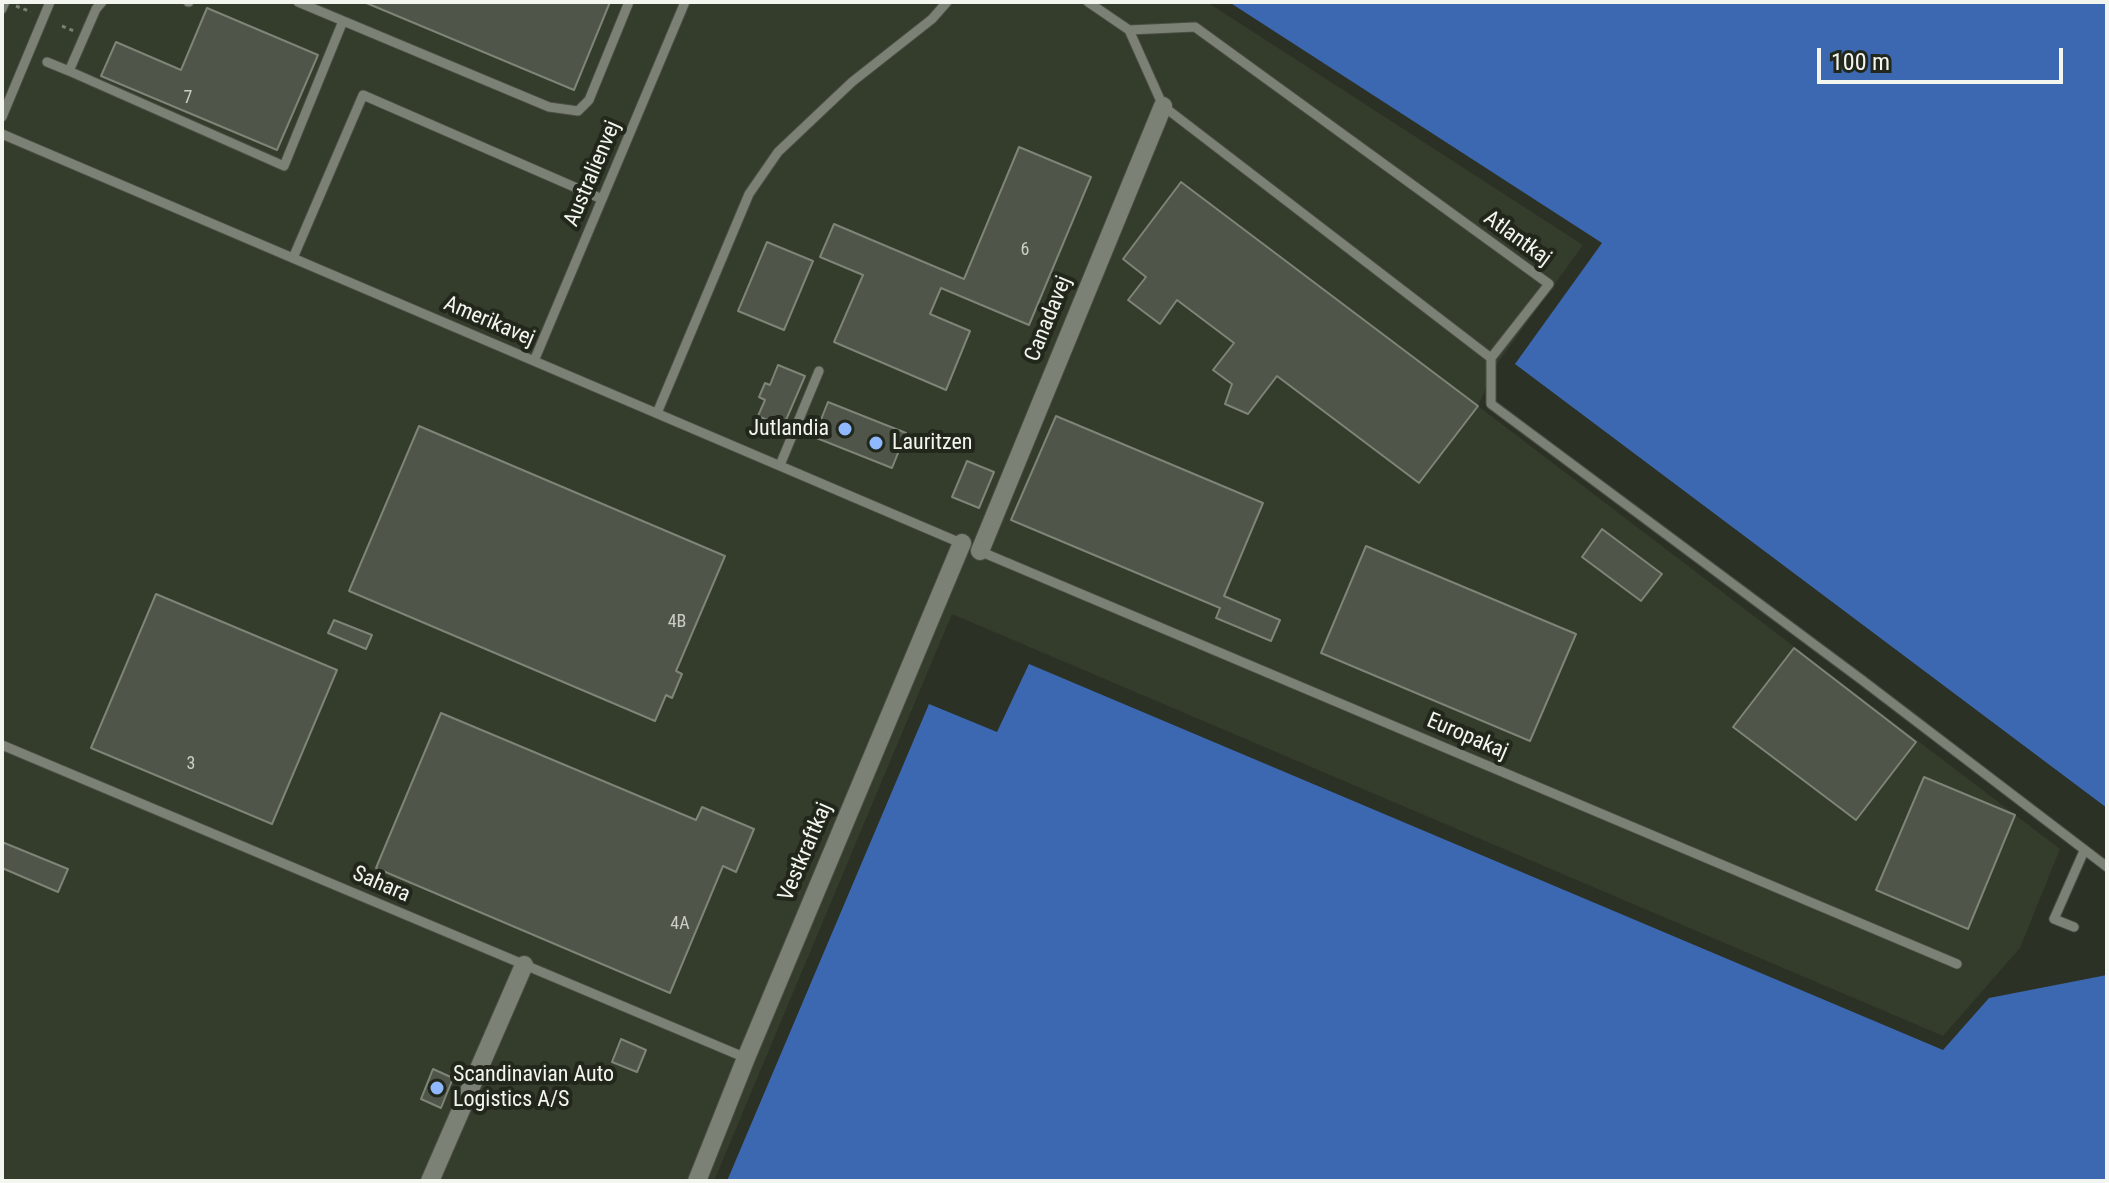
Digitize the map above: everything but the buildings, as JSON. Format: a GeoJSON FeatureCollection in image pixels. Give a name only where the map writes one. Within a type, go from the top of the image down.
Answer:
{"type":"FeatureCollection","features":[{"type":"Feature","properties":{"kind":"street","name":"Canadavej"},"geometry":{"type":"LineString","coordinates":[[971,547],[1163,106]]}},
{"type":"Feature","properties":{"kind":"street","name":"Vestkraftkaj"},"geometry":{"type":"LineString","coordinates":[[697,1181],[746,1058],[971,547]]}},
{"type":"Feature","properties":{"kind":"street"},"geometry":{"type":"LineString","coordinates":[[430,1181],[524,965]]}},
{"type":"Feature","properties":{"kind":"lane"},"geometry":{"type":"LineString","coordinates":[[2,9],[6,2]]}},
{"type":"Feature","properties":{"kind":"lane"},"geometry":{"type":"LineString","coordinates":[[2,117],[37,58],[43,18],[50,2]]}},
{"type":"Feature","properties":{"kind":"lane"},"geometry":{"type":"LineString","coordinates":[[69,71],[102,2]]}},
{"type":"Feature","properties":{"kind":"lane"},"geometry":{"type":"LineString","coordinates":[[298,2],[549,107],[578,111],[589,100],[629,2]]}},
{"type":"Feature","properties":{"kind":"lane","name":"Australienvej"},"geometry":{"type":"LineString","coordinates":[[534,361],[685,2]]}},
{"type":"Feature","properties":{"kind":"lane"},"geometry":{"type":"LineString","coordinates":[[657,413],[749,194],[778,152],[852,82],[932,19],[947,2]]}},
{"type":"Feature","properties":{"kind":"lane"},"geometry":{"type":"LineString","coordinates":[[1088,2],[1129,30],[1163,106],[1491,358],[1491,404],[2107,867]]}},
{"type":"Feature","properties":{"kind":"lane"},"geometry":{"type":"LineString","coordinates":[[37,58],[284,166],[343,21]]}},
{"type":"Feature","properties":{"kind":"lane","name":"Atlantkaj"},"geometry":{"type":"LineString","coordinates":[[1129,30],[1195,27],[1549,284],[1491,358]]}},
{"type":"Feature","properties":{"kind":"lane"},"geometry":{"type":"LineString","coordinates":[[293,258],[363,95],[602,199]]}},
{"type":"Feature","properties":{"kind":"lane","name":"Amerikavej"},"geometry":{"type":"LineString","coordinates":[[2,134],[971,547]]}},
{"type":"Feature","properties":{"kind":"lane"},"geometry":{"type":"LineString","coordinates":[[780,465],[819,371]]}},
{"type":"Feature","properties":{"kind":"lane","name":"Europakaj"},"geometry":{"type":"LineString","coordinates":[[971,547],[1957,964]]}},
{"type":"Feature","properties":{"kind":"lane","name":"Sahara"},"geometry":{"type":"LineString","coordinates":[[2,745],[746,1058]]}},
{"type":"Feature","properties":{"kind":"lane"},"geometry":{"type":"LineString","coordinates":[[2074,927],[2054,919],[2084,851]]}},
{"type":"Feature","properties":{"kind":"path"},"geometry":{"type":"LineString","coordinates":[[6,2],[43,18]]}},
{"type":"Feature","properties":{"kind":"shaded area"},"geometry":{"type":"Polygon","coordinates":[[[2,2],[1207,2],[1583,245],[1497,364],[1478,406],[2060,849],[2020,948],[1943,1036],[952,614],[714,1181],[2,1181],[2,2]]]}},
{"type":"Feature","properties":{"kind":"water"},"geometry":{"type":"Polygon","coordinates":[[[1229,2],[2107,2],[2107,808],[1515,364],[1602,243],[1229,2]]]}},
{"type":"Feature","properties":{"kind":"water"},"geometry":{"type":"Polygon","coordinates":[[[1029,664],[1943,1050],[1989,998],[2107,975],[2107,1181],[727,1181],[929,704],[997,732],[1029,664]]]}},
{"type":"Feature","properties":{"kind":"place","name":"Jutlandia"},"geometry":{"type":"Point","coordinates":[845,429]}},
{"type":"Feature","properties":{"kind":"place","name":"Lauritzen"},"geometry":{"type":"Point","coordinates":[876,443]}},
{"type":"Feature","properties":{"kind":"place","name":"Scandinavian Auto Logistics A/S"},"geometry":{"type":"Point","coordinates":[437,1088]}}]}
